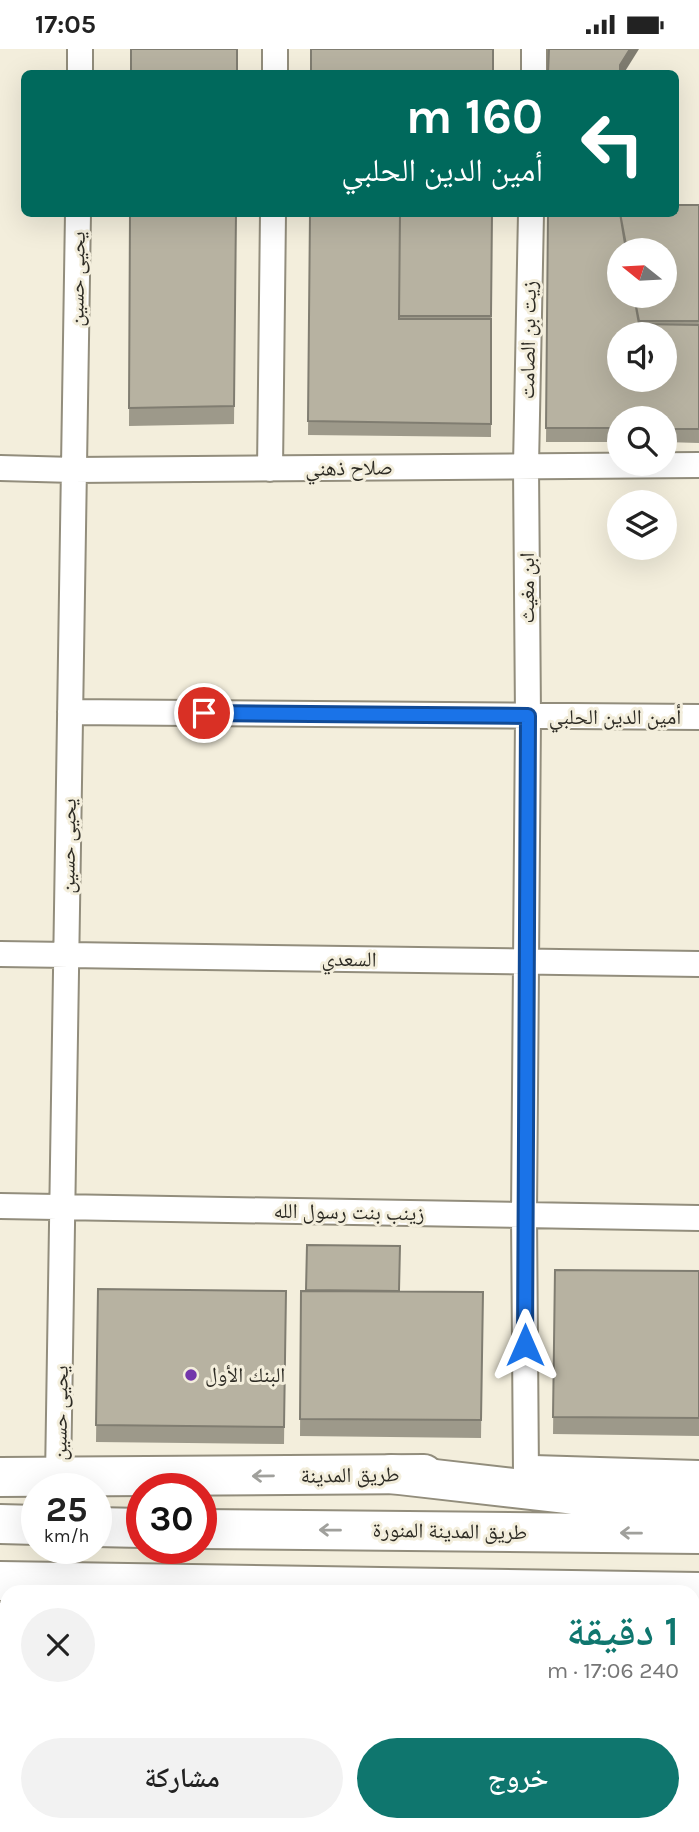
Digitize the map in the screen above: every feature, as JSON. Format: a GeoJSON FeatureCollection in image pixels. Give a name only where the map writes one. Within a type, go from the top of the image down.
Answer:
{"type":"FeatureCollection","features":[{"type":"Feature","properties":{"kind":"main road","name":"طريق المدينة"},"geometry":{"type":"LineString","coordinates":[[112,1478],[391,1474],[699,1480]]}},
{"type":"Feature","properties":{"kind":"main road"},"geometry":{"type":"LineString","coordinates":[[391,1474],[699,1509]]}},
{"type":"Feature","properties":{"kind":"main road","name":"طريق المدينة"},"geometry":{"type":"LineString","coordinates":[[0,1477],[21,1478]]}},
{"type":"Feature","properties":{"kind":"main road"},"geometry":{"type":"LineString","coordinates":[[0,1524],[21,1525]]}},
{"type":"Feature","properties":{"kind":"main road","name":"طريق المدينة المنورة"},"geometry":{"type":"LineString","coordinates":[[217,1529],[699,1534]]}},
{"type":"Feature","properties":{"kind":"main road"},"geometry":{"type":"LineString","coordinates":[[0,1581],[280,1585]]}},
{"type":"Feature","properties":{"kind":"street"},"geometry":{"type":"LineString","coordinates":[[80,49],[80,70]]}},
{"type":"Feature","properties":{"kind":"street"},"geometry":{"type":"LineString","coordinates":[[275,49],[275,70]]}},
{"type":"Feature","properties":{"kind":"street"},"geometry":{"type":"LineString","coordinates":[[534,49],[534,70]]}},
{"type":"Feature","properties":{"kind":"street","name":"يحيى حسين"},"geometry":{"type":"LineString","coordinates":[[58,1473],[78,217]]}},
{"type":"Feature","properties":{"kind":"street"},"geometry":{"type":"LineString","coordinates":[[270,469],[273,217]]}},
{"type":"Feature","properties":{"kind":"street","name":"زيت بن الصامت"},"geometry":{"type":"LineString","coordinates":[[526,466],[531,217]]}},
{"type":"Feature","properties":{"kind":"street","name":"صلاح ذهني"},"geometry":{"type":"LineString","coordinates":[[0,468],[74,470],[699,465]]}},
{"type":"Feature","properties":{"kind":"street","name":"ابن مغيث"},"geometry":{"type":"LineString","coordinates":[[526,466],[526,1475]]}},
{"type":"Feature","properties":{"kind":"street","name":"أمين الدين الحلبي"},"geometry":{"type":"LineString","coordinates":[[69,712],[528,713],[699,717]]}},
{"type":"Feature","properties":{"kind":"street","name":"السعدي"},"geometry":{"type":"LineString","coordinates":[[0,954],[699,964]]}},
{"type":"Feature","properties":{"kind":"street","name":"زينب بنت رسول الله"},"geometry":{"type":"LineString","coordinates":[[0,1206],[699,1218]]}},
{"type":"Feature","properties":{"kind":"building"},"geometry":{"type":"Polygon","coordinates":[[[131,49],[237,49],[237,70],[131,70],[131,49]]]}},
{"type":"Feature","properties":{"kind":"building"},"geometry":{"type":"Polygon","coordinates":[[[311,49],[493,49],[493,70],[311,70],[311,49]]]}},
{"type":"Feature","properties":{"kind":"building"},"geometry":{"type":"Polygon","coordinates":[[[549,49],[630,49],[620,65],[620,70],[548,70],[549,49]]]}},
{"type":"Feature","properties":{"kind":"building"},"geometry":{"type":"Polygon","coordinates":[[[679,205],[699,205],[699,321],[639,321],[636,308],[677,308],[677,238],[625,238],[621,217],[679,217],[679,205]]]}},
{"type":"Feature","properties":{"kind":"building"},"geometry":{"type":"Polygon","coordinates":[[[130,217],[236,217],[234,406],[129,408],[130,217]]]}},
{"type":"Feature","properties":{"kind":"building"},"geometry":{"type":"Polygon","coordinates":[[[310,217],[400,217],[399,319],[491,319],[491,424],[308,421],[310,217]]]}},
{"type":"Feature","properties":{"kind":"building"},"geometry":{"type":"Polygon","coordinates":[[[400,217],[492,217],[491,316],[399,316],[400,217]]]}},
{"type":"Feature","properties":{"kind":"building"},"geometry":{"type":"Polygon","coordinates":[[[548,217],[621,217],[624,238],[607,238],[607,308],[636,308],[639,322],[607,322],[607,392],[677,392],[677,325],[699,325],[699,429],[677,429],[677,406],[607,406],[607,428],[546,428],[548,217]]]}},
{"type":"Feature","properties":{"kind":"building"},"geometry":{"type":"Polygon","coordinates":[[[307,1245],[400,1246],[399,1291],[306,1290],[307,1245]]]}},
{"type":"Feature","properties":{"kind":"building"},"geometry":{"type":"Polygon","coordinates":[[[555,1270],[699,1271],[699,1418],[553,1417],[555,1270]]]}},
{"type":"Feature","properties":{"kind":"building","name":"البنك الأول"},"geometry":{"type":"Polygon","coordinates":[[[98,1289],[286,1291],[284,1427],[96,1425],[98,1289]]]}},
{"type":"Feature","properties":{"kind":"building"},"geometry":{"type":"Polygon","coordinates":[[[301,1291],[483,1292],[481,1420],[300,1419],[301,1291]]]}},
{"type":"Feature","properties":{"kind":"place","name":"البنك الأول"},"geometry":{"type":"Point","coordinates":[191,1375]}},
{"type":"Feature","properties":{"kind":"route"},"geometry":{"type":"LineString","coordinates":[[204,713],[528,716],[525,1345]]}}]}
